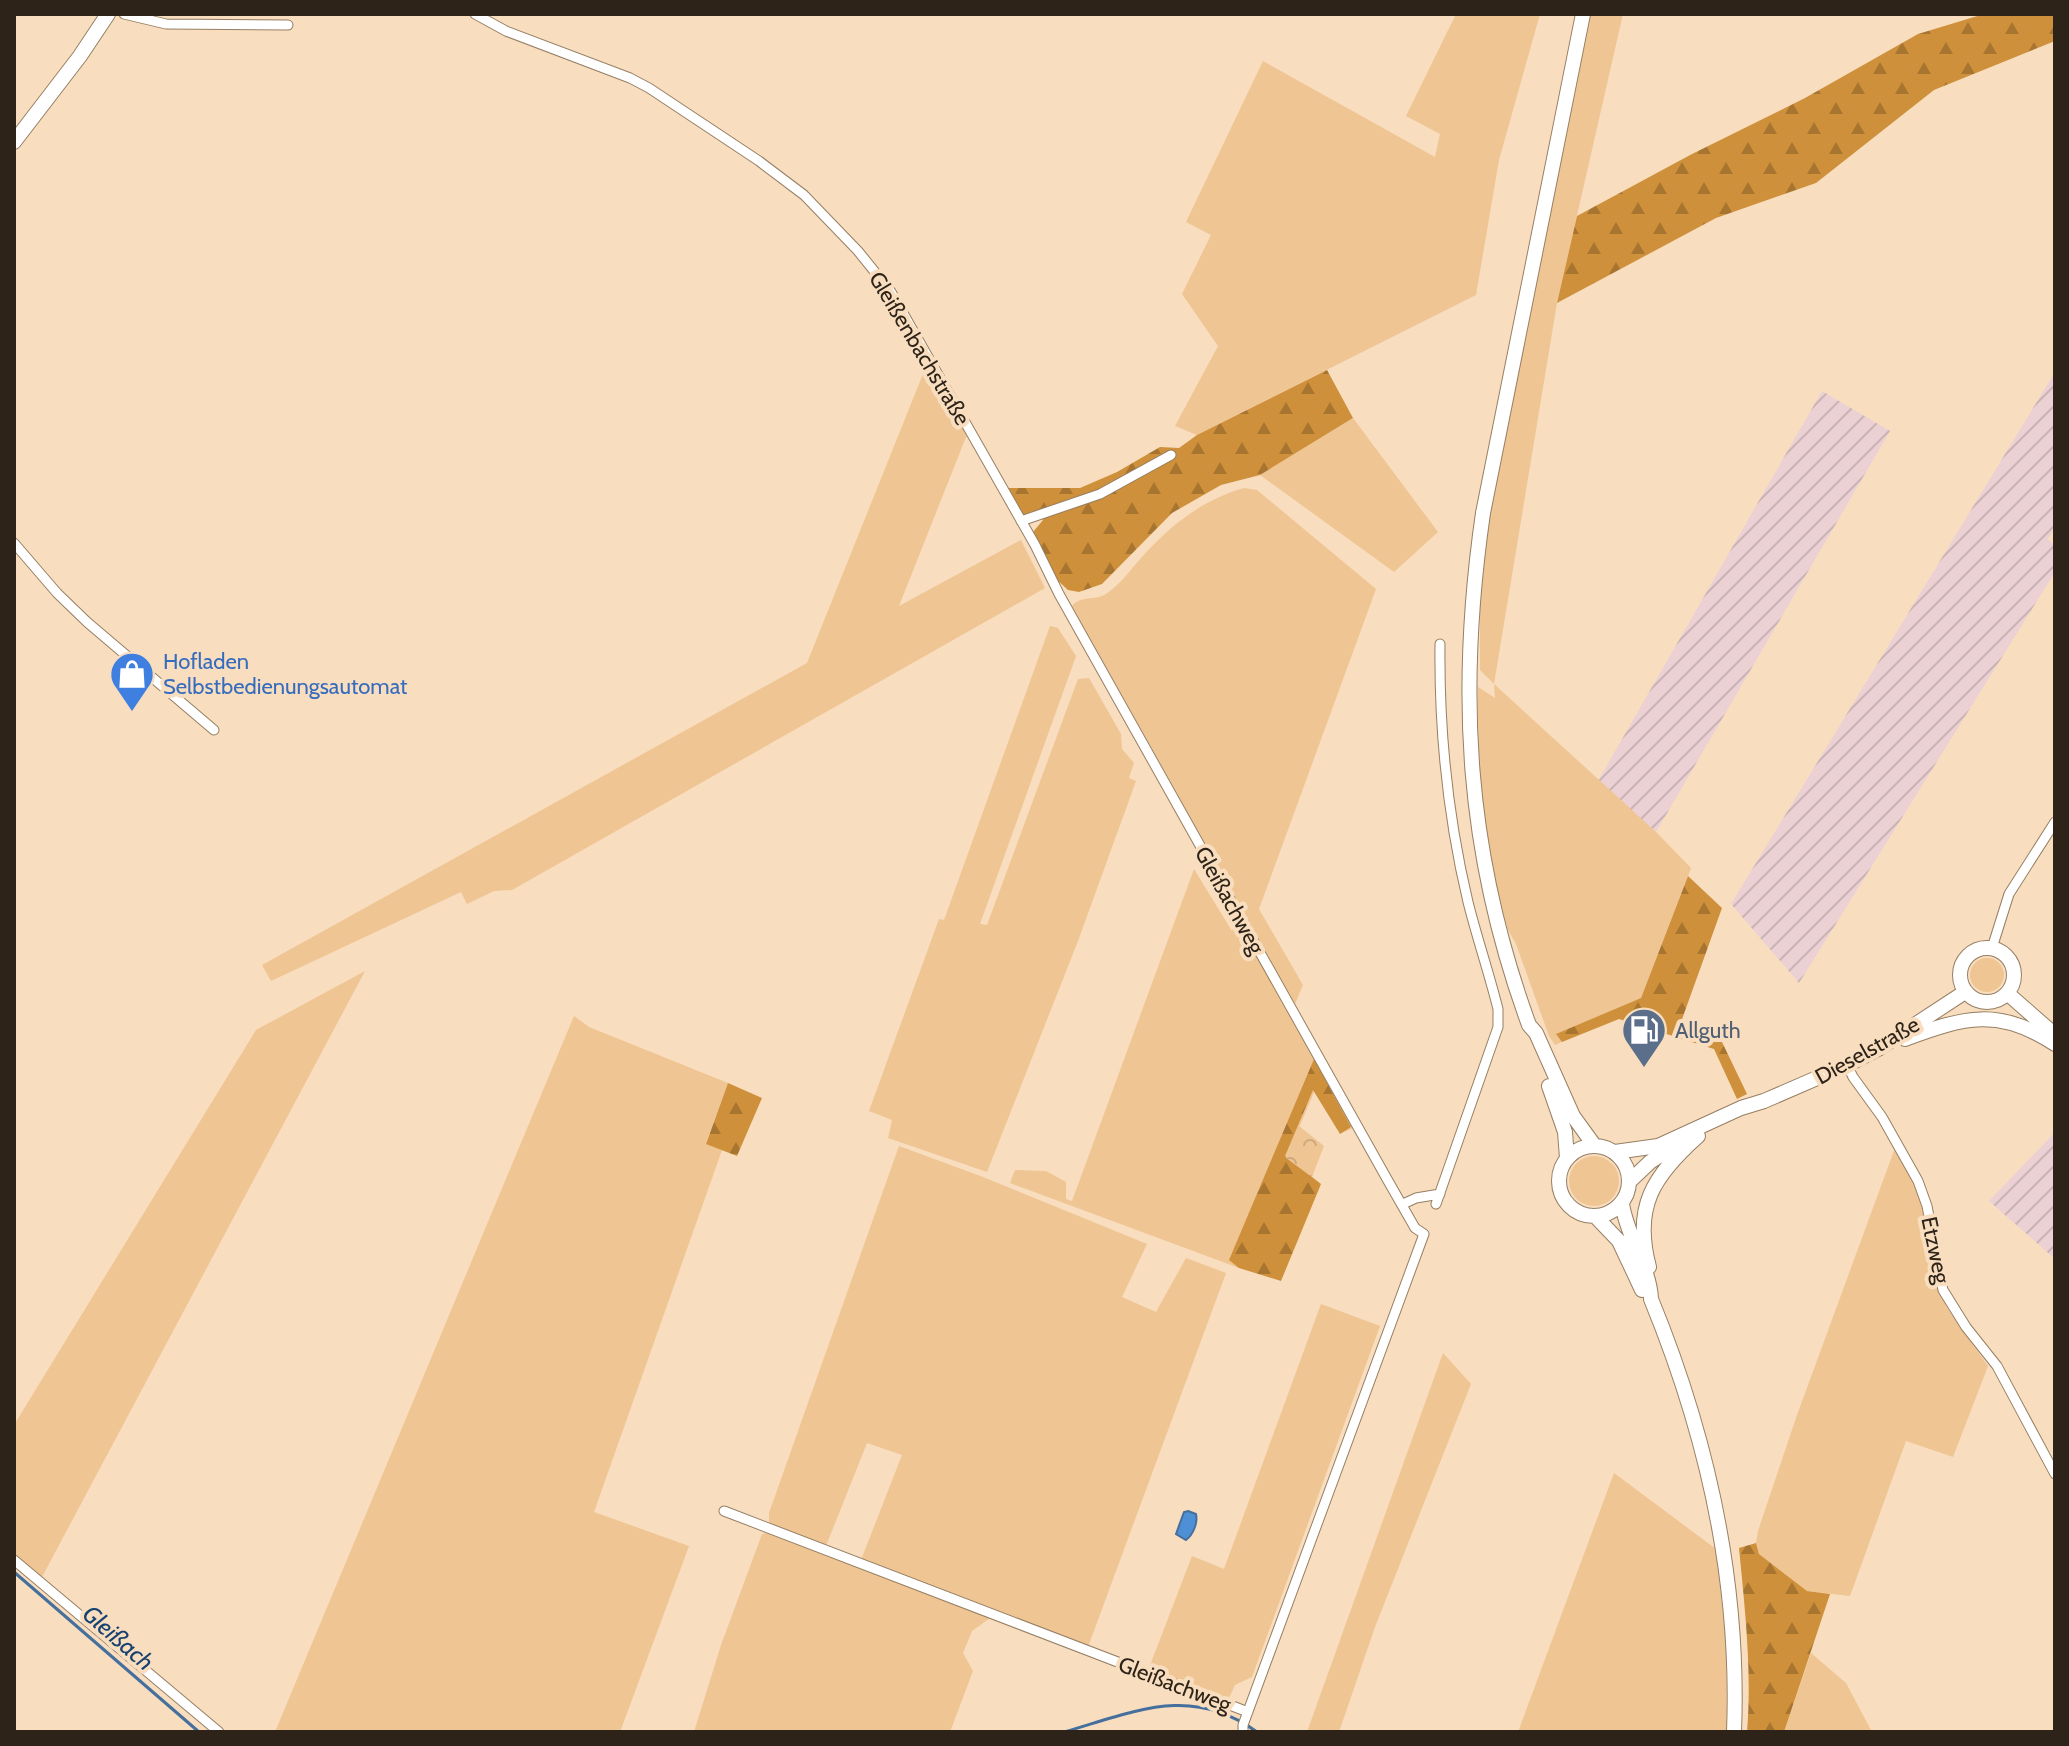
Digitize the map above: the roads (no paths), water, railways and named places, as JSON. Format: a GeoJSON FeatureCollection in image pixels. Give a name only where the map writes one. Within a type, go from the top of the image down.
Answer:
{"type":"FeatureCollection","features":[{"type":"Feature","properties":{"kind":"main road"},"geometry":{"type":"LineString","coordinates":[[1567,1158],[1565,1132],[1529,1037],[1529,1025],[1503,945],[1481,848],[1472,778],[1468,693],[1473,586],[1485,499],[1583,14]]}},
{"type":"Feature","properties":{"kind":"main road"},"geometry":{"type":"LineString","coordinates":[[14,142],[104,21]]}},
{"type":"Feature","properties":{"kind":"main road"},"geometry":{"type":"LineString","coordinates":[[1992,948],[2011,962],[2014,978],[2007,993],[1994,1002],[1986,1003],[1965,992],[1959,976],[1963,961],[1976,950],[1992,948]]}},
{"type":"Feature","properties":{"kind":"main road","name":"Dieselstraße"},"geometry":{"type":"LineString","coordinates":[[1630,1181],[1669,1148],[1878,1049],[1965,992]]}},
{"type":"Feature","properties":{"kind":"main road"},"geometry":{"type":"LineString","coordinates":[[2007,993],[2055,1035]]}},
{"type":"Feature","properties":{"kind":"main road"},"geometry":{"type":"LineString","coordinates":[[1878,1049],[1975,1018],[2012,1022],[2055,1044]]}},
{"type":"Feature","properties":{"kind":"main road"},"geometry":{"type":"LineString","coordinates":[[1529,1025],[1536,1033],[1573,1116],[1594,1145]]}},
{"type":"Feature","properties":{"kind":"main road","name":"Dieselstraße"},"geometry":{"type":"LineString","coordinates":[[1615,1152],[1658,1146],[1741,1108],[1764,1101]]}},
{"type":"Feature","properties":{"kind":"main road"},"geometry":{"type":"LineString","coordinates":[[1651,1293],[1642,1227],[1645,1207],[1662,1171],[1698,1136]]}},
{"type":"Feature","properties":{"kind":"main road"},"geometry":{"type":"LineString","coordinates":[[1594,1145],[1615,1152],[1623,1160],[1630,1181],[1622,1204],[1610,1213],[1596,1217],[1582,1215],[1571,1208],[1562,1197],[1559,1184],[1560,1171],[1567,1158],[1574,1151],[1594,1145]]}},
{"type":"Feature","properties":{"kind":"main road"},"geometry":{"type":"LineString","coordinates":[[1622,1204],[1629,1235],[1696,1423],[1720,1521],[1734,1635],[1734,1732]]}},
{"type":"Feature","properties":{"kind":"main road"},"geometry":{"type":"LineString","coordinates":[[1596,1217],[1619,1241],[1643,1291],[1651,1293]]}},
{"type":"Feature","properties":{"kind":"street"},"geometry":{"type":"LineString","coordinates":[[124,14],[166,24],[288,25]]}},
{"type":"Feature","properties":{"kind":"street","name":"Gleißenbachstraße"},"geometry":{"type":"LineString","coordinates":[[475,14],[506,31],[649,88],[759,161],[804,195],[858,251],[891,292],[1059,594]]}},
{"type":"Feature","properties":{"kind":"street"},"geometry":{"type":"LineString","coordinates":[[1021,521],[1100,494],[1171,455]]}},
{"type":"Feature","properties":{"kind":"street"},"geometry":{"type":"LineString","coordinates":[[14,543],[87,622],[214,730]]}},
{"type":"Feature","properties":{"kind":"street","name":"Gleißachweg"},"geometry":{"type":"LineString","coordinates":[[724,1511],[1245,1722],[1422,1244],[1424,1234],[1415,1228],[1059,594]]}},
{"type":"Feature","properties":{"kind":"street"},"geometry":{"type":"LineString","coordinates":[[1436,1204],[1490,1052],[1498,1018],[1493,988],[1468,901],[1447,781],[1441,736],[1440,644]]}},
{"type":"Feature","properties":{"kind":"street"},"geometry":{"type":"LineString","coordinates":[[1992,948],[2009,894],[2055,822]]}},
{"type":"Feature","properties":{"kind":"street","name":"Etzweg"},"geometry":{"type":"LineString","coordinates":[[1847,1065],[1882,1117],[1918,1181],[1927,1206],[1943,1290],[1966,1327],[1997,1366],[2055,1474]]}},
{"type":"Feature","properties":{"kind":"street"},"geometry":{"type":"LineString","coordinates":[[1403,1204],[1416,1198],[1440,1194]]}},
{"type":"Feature","properties":{"kind":"street"},"geometry":{"type":"LineString","coordinates":[[14,1560],[219,1732]]}},
{"type":"Feature","properties":{"kind":"water"},"geometry":{"type":"Polygon","coordinates":[[[1184,1512],[1196,1514],[1196,1521],[1193,1532],[1186,1540],[1176,1534],[1184,1512]]]}},
{"type":"Feature","properties":{"kind":"waterway","name":"Gleißach"},"geometry":{"type":"LineString","coordinates":[[14,1572],[199,1732]]}},
{"type":"Feature","properties":{"kind":"waterway","name":"Gleißach"},"geometry":{"type":"LineString","coordinates":[[1064,1732],[1162,1706],[1209,1709],[1233,1717],[1257,1732]]}},
{"type":"Feature","properties":{"kind":"place","name":"Hofladen Selbstbedienungsautomat"},"geometry":{"type":"Point","coordinates":[132,713]}},
{"type":"Feature","properties":{"kind":"place","name":"Allguth"},"geometry":{"type":"Point","coordinates":[1644,1069]}}]}
